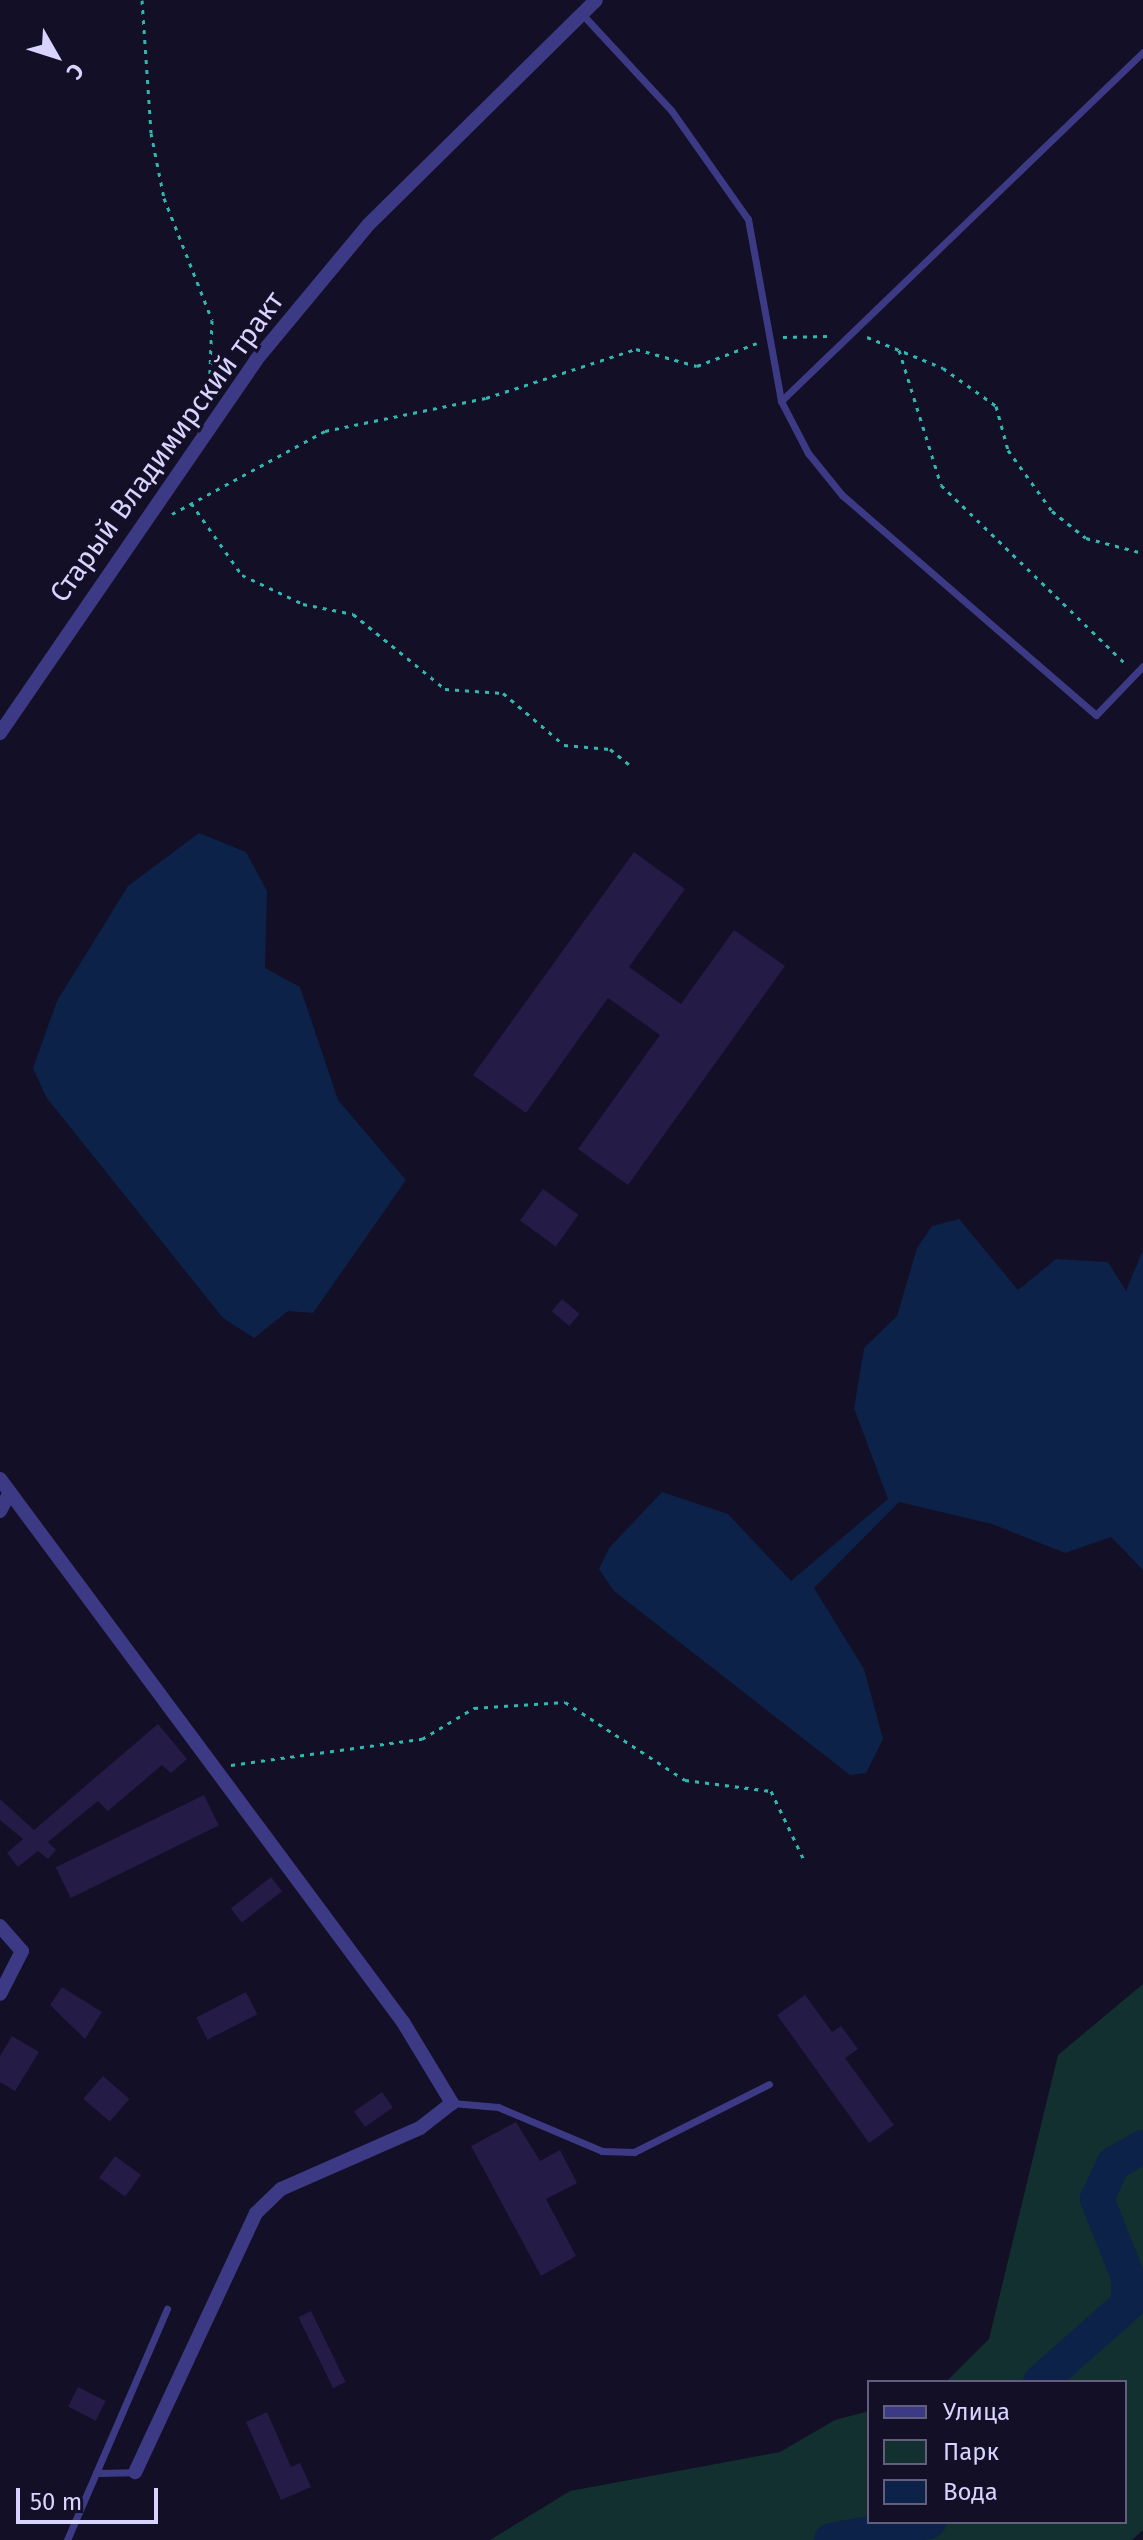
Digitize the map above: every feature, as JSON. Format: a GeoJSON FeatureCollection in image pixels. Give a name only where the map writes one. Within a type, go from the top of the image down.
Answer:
{"type":"FeatureCollection","features":[{"type":"Feature","properties":{"kind":"street","name":"Старый Владимирский тракт"},"geometry":{"type":"LineString","coordinates":[[0,733],[213,420],[368,225],[596,0]]}},
{"type":"Feature","properties":{"kind":"street"},"geometry":{"type":"LineString","coordinates":[[0,1479],[403,2022],[452,2103],[420,2128],[281,2189],[256,2213],[135,2472]]}},
{"type":"Feature","properties":{"kind":"street"},"geometry":{"type":"LineString","coordinates":[[0,1511],[10,1492]]}},
{"type":"Feature","properties":{"kind":"street"},"geometry":{"type":"LineString","coordinates":[[0,1926],[16,1936],[22,1951],[0,1994]]}},
{"type":"Feature","properties":{"kind":"lane"},"geometry":{"type":"LineString","coordinates":[[582,13],[671,110],[748,219],[773,337],[781,401],[808,453],[842,495],[1096,715],[1143,666]]}},
{"type":"Feature","properties":{"kind":"lane"},"geometry":{"type":"LineString","coordinates":[[781,401],[842,335],[1143,52]]}},
{"type":"Feature","properties":{"kind":"lane"},"geometry":{"type":"LineString","coordinates":[[452,2103],[498,2107],[602,2151],[634,2152],[769,2084]]}},
{"type":"Feature","properties":{"kind":"lane"},"geometry":{"type":"LineString","coordinates":[[67,2540],[167,2309]]}},
{"type":"Feature","properties":{"kind":"lane"},"geometry":{"type":"LineString","coordinates":[[96,2473],[135,2472]]}},
{"type":"Feature","properties":{"kind":"path"},"geometry":{"type":"LineString","coordinates":[[142,0],[151,133],[164,198],[212,320],[213,420]]}},
{"type":"Feature","properties":{"kind":"path"},"geometry":{"type":"LineString","coordinates":[[165,518],[325,431],[486,398],[636,349],[697,366],[773,337],[842,335],[899,350],[943,368],[996,406],[1008,450],[1052,511],[1086,538],[1143,553]]}},
{"type":"Feature","properties":{"kind":"path"},"geometry":{"type":"LineString","coordinates":[[899,350],[941,485],[1135,674]]}},
{"type":"Feature","properties":{"kind":"path"},"geometry":{"type":"LineString","coordinates":[[191,503],[242,575],[303,604],[353,614],[445,689],[503,693],[564,745],[610,749],[630,765]]}},
{"type":"Feature","properties":{"kind":"path"},"geometry":{"type":"LineString","coordinates":[[212,1768],[422,1739],[474,1708],[565,1702],[685,1780],[771,1791],[804,1860]]}},
{"type":"Feature","properties":{"kind":"green space"},"geometry":{"type":"Polygon","coordinates":[[[1143,1984],[1143,2530],[1132,2540],[490,2540],[570,2491],[780,2452],[835,2420],[867,2412],[867,2524],[1127,2524],[1127,2380],[948,2380],[989,2339],[1058,2055],[1143,1984]]]}},
{"type":"Feature","properties":{"kind":"water"},"geometry":{"type":"Polygon","coordinates":[[[199,833],[246,852],[267,891],[265,968],[300,987],[338,1100],[406,1180],[313,1313],[288,1311],[254,1338],[223,1318],[46,1097],[33,1068],[57,1001],[128,886],[199,833]]]}},
{"type":"Feature","properties":{"kind":"water"},"geometry":{"type":"Polygon","coordinates":[[[959,1219],[1018,1290],[1056,1259],[1108,1262],[1126,1291],[1143,1250],[1143,1570],[1111,1537],[1065,1553],[992,1524],[899,1502],[814,1588],[864,1669],[883,1739],[866,1773],[850,1775],[614,1591],[599,1569],[609,1548],[662,1492],[728,1514],[791,1581],[888,1499],[854,1408],[864,1348],[897,1316],[917,1248],[932,1226],[959,1219]]]}},
{"type":"Feature","properties":{"kind":"building"},"geometry":{"type":"Polygon","coordinates":[[[634,852],[685,889],[629,967],[681,1004],[734,930],[785,966],[628,1185],[578,1149],[660,1035],[608,998],[526,1113],[473,1075],[634,852]]]}},
{"type":"Feature","properties":{"kind":"building"},"geometry":{"type":"Polygon","coordinates":[[[543,1189],[579,1215],[556,1246],[520,1221],[543,1189]]]}},
{"type":"Feature","properties":{"kind":"building"},"geometry":{"type":"Polygon","coordinates":[[[562,1299],[580,1314],[569,1326],[552,1311],[562,1299]]]}},
{"type":"Feature","properties":{"kind":"building"},"geometry":{"type":"Polygon","coordinates":[[[158,1724],[187,1759],[171,1773],[162,1765],[108,1811],[98,1801],[48,1842],[56,1850],[48,1859],[38,1851],[18,1867],[7,1853],[23,1839],[0,1820],[0,1799],[34,1830],[158,1724]]]}},
{"type":"Feature","properties":{"kind":"building"},"geometry":{"type":"Polygon","coordinates":[[[204,1795],[219,1826],[71,1898],[56,1867],[204,1795]]]}},
{"type":"Feature","properties":{"kind":"building"},"geometry":{"type":"Polygon","coordinates":[[[271,1877],[282,1891],[242,1923],[231,1908],[271,1877]]]}},
{"type":"Feature","properties":{"kind":"building"},"geometry":{"type":"Polygon","coordinates":[[[62,1987],[102,2012],[85,2039],[50,2005],[62,1987]]]}},
{"type":"Feature","properties":{"kind":"building"},"geometry":{"type":"Polygon","coordinates":[[[246,1992],[257,2014],[207,2040],[196,2017],[246,1992]]]}},
{"type":"Feature","properties":{"kind":"building"},"geometry":{"type":"Polygon","coordinates":[[[805,1995],[832,2032],[841,2026],[858,2049],[845,2058],[894,2125],[869,2143],[777,2015],[805,1995]]]}},
{"type":"Feature","properties":{"kind":"building"},"geometry":{"type":"Polygon","coordinates":[[[12,2036],[39,2052],[15,2091],[0,2082],[0,2056],[12,2036]]]}},
{"type":"Feature","properties":{"kind":"building"},"geometry":{"type":"Polygon","coordinates":[[[103,2076],[129,2099],[110,2122],[83,2099],[103,2076]]]}},
{"type":"Feature","properties":{"kind":"building"},"geometry":{"type":"Polygon","coordinates":[[[382,2092],[393,2108],[365,2127],[354,2112],[382,2092]]]}},
{"type":"Feature","properties":{"kind":"building"},"geometry":{"type":"Polygon","coordinates":[[[516,2122],[540,2161],[560,2150],[577,2183],[546,2199],[576,2256],[541,2276],[471,2146],[516,2122]]]}},
{"type":"Feature","properties":{"kind":"building"},"geometry":{"type":"Polygon","coordinates":[[[115,2156],[141,2175],[125,2197],[99,2178],[115,2156]]]}},
{"type":"Feature","properties":{"kind":"building"},"geometry":{"type":"Polygon","coordinates":[[[311,2311],[346,2382],[333,2388],[298,2317],[311,2311]]]}},
{"type":"Feature","properties":{"kind":"building"},"geometry":{"type":"Polygon","coordinates":[[[78,2387],[106,2401],[96,2421],[68,2407],[78,2387]]]}},
{"type":"Feature","properties":{"kind":"building"},"geometry":{"type":"Polygon","coordinates":[[[267,2412],[291,2467],[300,2463],[311,2487],[281,2500],[246,2422],[267,2412]]]}},
{"type":"Feature","properties":{"kind":"waterway"},"geometry":{"type":"LineString","coordinates":[[1042,2380],[1128,2304],[1128,2277],[1097,2199],[1113,2164],[1143,2147]]}},
{"type":"Feature","properties":{"kind":"waterway"},"geometry":{"type":"LineString","coordinates":[[831,2540],[918,2524]]}}]}
